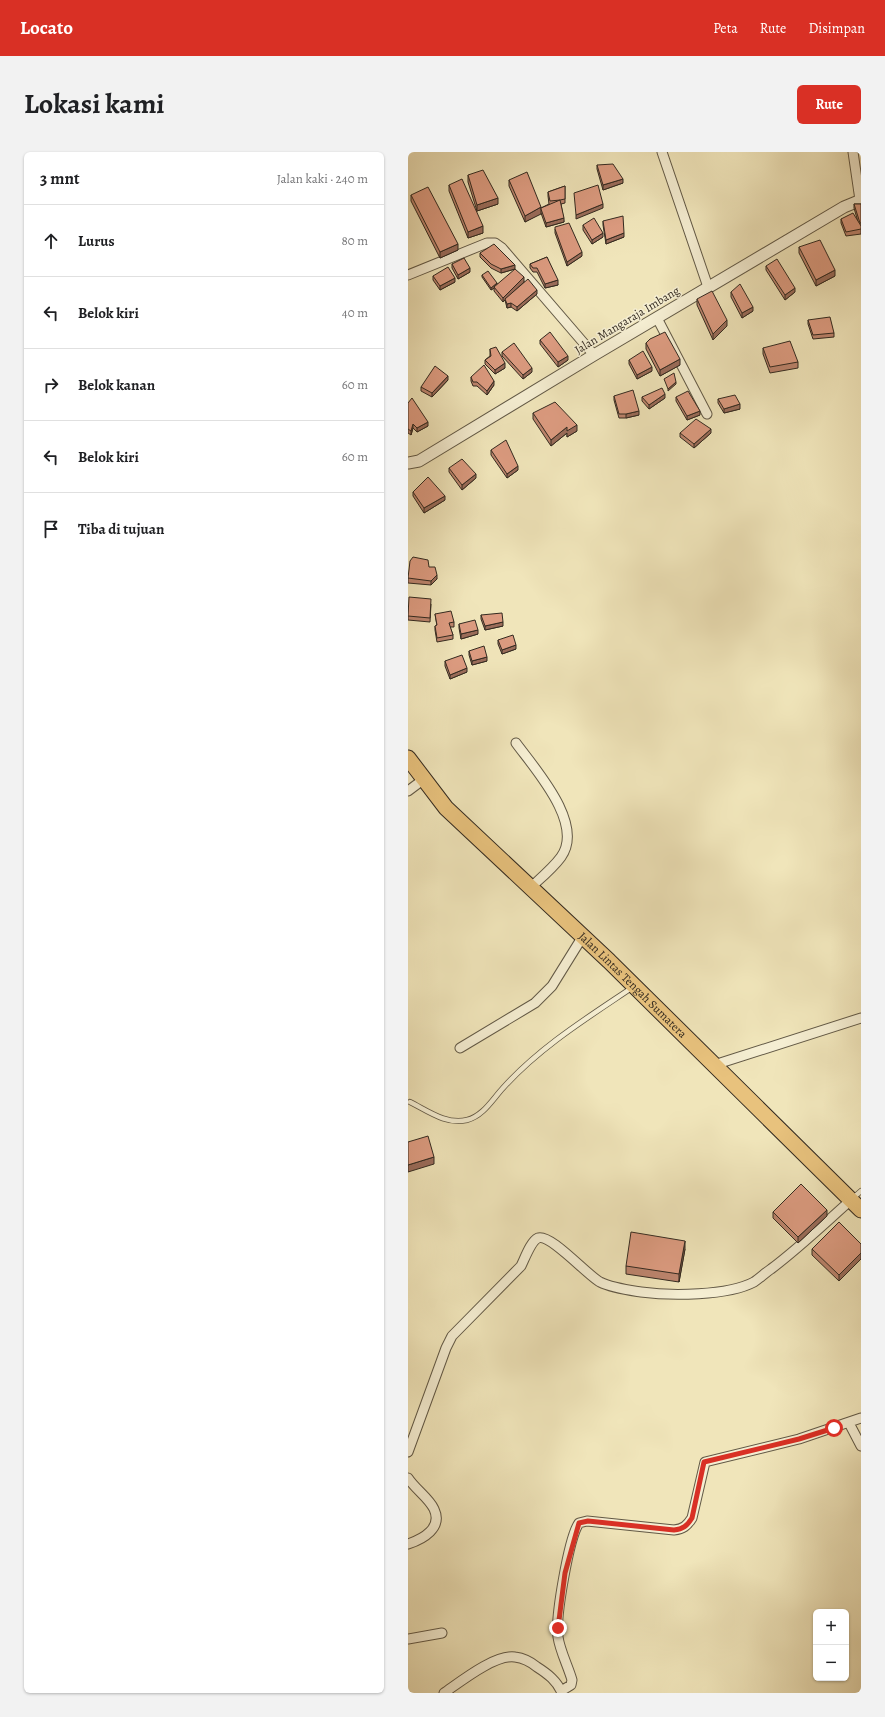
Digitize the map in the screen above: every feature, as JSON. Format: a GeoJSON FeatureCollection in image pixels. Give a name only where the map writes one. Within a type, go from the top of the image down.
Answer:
{"type":"FeatureCollection","features":[{"type":"Feature","properties":{"kind":"highway","name":"Jalan Lintas Tengah Sumatera"},"geometry":{"type":"LineString","coordinates":[[408,758],[446,808],[635,986],[714,1065],[858,1200]]}},
{"type":"Feature","properties":{"kind":"street"},"geometry":{"type":"LineString","coordinates":[[662,152],[708,288]]}},
{"type":"Feature","properties":{"kind":"street"},"geometry":{"type":"LineString","coordinates":[[853,152],[860,200]]}},
{"type":"Feature","properties":{"kind":"street","name":"Jalan Mangaraja Imbang"},"geometry":{"type":"LineString","coordinates":[[408,463],[419,461],[594,355],[844,207],[860,200]]}},
{"type":"Feature","properties":{"kind":"street"},"geometry":{"type":"LineString","coordinates":[[408,274],[487,243],[495,244],[502,248],[594,355]]}},
{"type":"Feature","properties":{"kind":"street"},"geometry":{"type":"LineString","coordinates":[[657,318],[707,414]]}},
{"type":"Feature","properties":{"kind":"street"},"geometry":{"type":"LineString","coordinates":[[516,743],[549,788],[564,817],[568,834],[566,847],[561,857],[531,887]]}},
{"type":"Feature","properties":{"kind":"street"},"geometry":{"type":"LineString","coordinates":[[408,791],[424,779]]}},
{"type":"Feature","properties":{"kind":"street"},"geometry":{"type":"LineString","coordinates":[[460,1048],[535,1003],[552,986],[582,936]]}},
{"type":"Feature","properties":{"kind":"street"},"geometry":{"type":"LineString","coordinates":[[714,1065],[861,1018]]}},
{"type":"Feature","properties":{"kind":"street"},"geometry":{"type":"LineString","coordinates":[[408,1452],[446,1348],[452,1336],[521,1266],[528,1254],[531,1244],[537,1238],[543,1237],[552,1241],[600,1282],[616,1288],[661,1294],[731,1291],[755,1281],[858,1200]]}},
{"type":"Feature","properties":{"kind":"street"},"geometry":{"type":"LineString","coordinates":[[444,1693],[480,1669],[505,1658],[514,1657],[529,1661],[548,1674],[562,1692],[571,1685],[572,1680],[558,1636],[560,1604],[565,1573],[579,1523],[588,1521],[674,1530],[682,1528],[687,1525],[692,1518],[704,1462],[799,1439],[861,1418]]}},
{"type":"Feature","properties":{"kind":"street"},"geometry":{"type":"LineString","coordinates":[[849,1423],[861,1446]]}},
{"type":"Feature","properties":{"kind":"street"},"geometry":{"type":"LineString","coordinates":[[408,1478],[413,1486],[434,1509],[436,1517],[434,1526],[426,1536],[408,1544]]}},
{"type":"Feature","properties":{"kind":"street"},"geometry":{"type":"LineString","coordinates":[[408,1640],[442,1633]]}},
{"type":"Feature","properties":{"kind":"lane"},"geometry":{"type":"LineString","coordinates":[[410,1102],[441,1118],[455,1122],[477,1116],[517,1072],[551,1043],[635,986]]}},
{"type":"Feature","properties":{"kind":"building"},"geometry":{"type":"Polygon","coordinates":[[[613,164],[623,179],[603,185],[597,165],[613,164]]]}},
{"type":"Feature","properties":{"kind":"building"},"geometry":{"type":"Polygon","coordinates":[[[483,170],[498,198],[477,205],[468,175],[483,170]]]}},
{"type":"Feature","properties":{"kind":"building"},"geometry":{"type":"Polygon","coordinates":[[[527,172],[541,207],[525,216],[509,180],[527,172]]]}},
{"type":"Feature","properties":{"kind":"building"},"geometry":{"type":"Polygon","coordinates":[[[462,179],[483,226],[468,232],[449,185],[462,179]]]}},
{"type":"Feature","properties":{"kind":"building"},"geometry":{"type":"Polygon","coordinates":[[[598,185],[603,204],[576,215],[574,193],[598,185]]]}},
{"type":"Feature","properties":{"kind":"building"},"geometry":{"type":"Polygon","coordinates":[[[565,186],[565,199],[550,201],[548,192],[565,186]]]}},
{"type":"Feature","properties":{"kind":"building"},"geometry":{"type":"Polygon","coordinates":[[[428,187],[458,244],[440,252],[411,195],[428,187]]]}},
{"type":"Feature","properties":{"kind":"building"},"geometry":{"type":"Polygon","coordinates":[[[560,200],[564,218],[546,223],[541,208],[560,200]]]}},
{"type":"Feature","properties":{"kind":"building"},"geometry":{"type":"Polygon","coordinates":[[[854,204],[861,204],[861,223],[860,223],[854,204]]]}},
{"type":"Feature","properties":{"kind":"building"},"geometry":{"type":"Polygon","coordinates":[[[853,213],[861,226],[861,229],[846,232],[841,219],[853,213]]]}},
{"type":"Feature","properties":{"kind":"building"},"geometry":{"type":"Polygon","coordinates":[[[623,216],[624,233],[606,240],[603,221],[623,216]]]}},
{"type":"Feature","properties":{"kind":"building"},"geometry":{"type":"Polygon","coordinates":[[[594,218],[603,233],[592,240],[583,225],[594,218]]]}},
{"type":"Feature","properties":{"kind":"building"},"geometry":{"type":"Polygon","coordinates":[[[569,223],[582,252],[567,262],[555,227],[569,223]]]}},
{"type":"Feature","properties":{"kind":"building"},"geometry":{"type":"Polygon","coordinates":[[[820,240],[835,270],[816,280],[799,247],[820,240]]]}},
{"type":"Feature","properties":{"kind":"building"},"geometry":{"type":"Polygon","coordinates":[[[494,244],[515,265],[501,269],[491,264],[480,253],[494,244]]]}},
{"type":"Feature","properties":{"kind":"building"},"geometry":{"type":"Polygon","coordinates":[[[547,257],[558,280],[545,284],[537,268],[533,268],[530,264],[547,257]]]}},
{"type":"Feature","properties":{"kind":"building"},"geometry":{"type":"Polygon","coordinates":[[[464,258],[470,268],[458,275],[452,264],[464,258]]]}},
{"type":"Feature","properties":{"kind":"building"},"geometry":{"type":"Polygon","coordinates":[[[777,259],[795,288],[785,295],[766,266],[777,259]]]}},
{"type":"Feature","properties":{"kind":"building"},"geometry":{"type":"Polygon","coordinates":[[[448,267],[455,278],[440,286],[433,276],[448,267]]]}},
{"type":"Feature","properties":{"kind":"building"},"geometry":{"type":"Polygon","coordinates":[[[515,269],[524,277],[503,298],[494,287],[515,269]]]}},
{"type":"Feature","properties":{"kind":"building"},"geometry":{"type":"Polygon","coordinates":[[[488,271],[497,283],[491,288],[482,275],[488,271]]]}},
{"type":"Feature","properties":{"kind":"building"},"geometry":{"type":"Polygon","coordinates":[[[528,279],[537,290],[517,307],[511,303],[507,304],[505,299],[528,279]]]}},
{"type":"Feature","properties":{"kind":"building"},"geometry":{"type":"Polygon","coordinates":[[[740,284],[753,307],[742,313],[731,292],[740,284]]]}},
{"type":"Feature","properties":{"kind":"building"},"geometry":{"type":"Polygon","coordinates":[[[712,291],[727,320],[713,334],[697,299],[712,291]]]}},
{"type":"Feature","properties":{"kind":"building"},"geometry":{"type":"Polygon","coordinates":[[[830,317],[834,333],[813,335],[808,320],[830,317]]]}},
{"type":"Feature","properties":{"kind":"building"},"geometry":{"type":"Polygon","coordinates":[[[550,332],[568,356],[558,362],[540,340],[550,332]]]}},
{"type":"Feature","properties":{"kind":"building"},"geometry":{"type":"Polygon","coordinates":[[[665,332],[680,359],[660,370],[646,343],[650,339],[665,332]]]}},
{"type":"Feature","properties":{"kind":"building"},"geometry":{"type":"Polygon","coordinates":[[[790,341],[798,362],[770,367],[763,348],[790,341]]]}},
{"type":"Feature","properties":{"kind":"building"},"geometry":{"type":"Polygon","coordinates":[[[514,343],[532,368],[523,375],[502,352],[514,343]]]}},
{"type":"Feature","properties":{"kind":"building"},"geometry":{"type":"Polygon","coordinates":[[[496,347],[505,363],[495,370],[485,360],[491,356],[490,349],[496,347]]]}},
{"type":"Feature","properties":{"kind":"building"},"geometry":{"type":"Polygon","coordinates":[[[643,351],[652,367],[637,375],[629,360],[643,351]]]}},
{"type":"Feature","properties":{"kind":"building"},"geometry":{"type":"Polygon","coordinates":[[[484,365],[494,381],[487,391],[477,382],[473,382],[471,377],[484,365]]]}},
{"type":"Feature","properties":{"kind":"building"},"geometry":{"type":"Polygon","coordinates":[[[435,366],[448,376],[432,393],[421,387],[435,366]]]}},
{"type":"Feature","properties":{"kind":"building"},"geometry":{"type":"Polygon","coordinates":[[[674,373],[676,382],[668,389],[664,379],[674,373]]]}},
{"type":"Feature","properties":{"kind":"building"},"geometry":{"type":"Polygon","coordinates":[[[662,388],[665,394],[649,405],[642,397],[662,388]]]}},
{"type":"Feature","properties":{"kind":"building"},"geometry":{"type":"Polygon","coordinates":[[[633,390],[639,411],[619,414],[614,396],[633,390]]]}},
{"type":"Feature","properties":{"kind":"building"},"geometry":{"type":"Polygon","coordinates":[[[688,391],[700,411],[687,416],[676,397],[688,391]]]}},
{"type":"Feature","properties":{"kind":"building"},"geometry":{"type":"Polygon","coordinates":[[[735,395],[740,404],[724,409],[718,399],[735,395]]]}},
{"type":"Feature","properties":{"kind":"building"},"geometry":{"type":"Polygon","coordinates":[[[412,398],[428,422],[417,428],[413,424],[411,431],[408,429],[408,403],[412,398]]]}},
{"type":"Feature","properties":{"kind":"building"},"geometry":{"type":"Polygon","coordinates":[[[555,402],[577,425],[567,431],[567,427],[551,440],[533,413],[555,402]]]}},
{"type":"Feature","properties":{"kind":"building"},"geometry":{"type":"Polygon","coordinates":[[[696,419],[711,429],[694,444],[680,433],[696,419]]]}},
{"type":"Feature","properties":{"kind":"building"},"geometry":{"type":"Polygon","coordinates":[[[506,440],[518,466],[507,474],[491,450],[506,440]]]}},
{"type":"Feature","properties":{"kind":"building"},"geometry":{"type":"Polygon","coordinates":[[[462,459],[476,474],[462,485],[449,468],[462,459]]]}},
{"type":"Feature","properties":{"kind":"building"},"geometry":{"type":"Polygon","coordinates":[[[428,477],[445,496],[424,508],[413,492],[428,477]]]}},
{"type":"Feature","properties":{"kind":"building"},"geometry":{"type":"Polygon","coordinates":[[[413,557],[428,560],[429,567],[435,567],[437,575],[431,581],[408,578],[410,561],[413,557]]]}},
{"type":"Feature","properties":{"kind":"building"},"geometry":{"type":"Polygon","coordinates":[[[409,597],[431,599],[430,618],[408,616],[409,597]]]}},
{"type":"Feature","properties":{"kind":"building"},"geometry":{"type":"Polygon","coordinates":[[[451,611],[454,622],[449,623],[453,635],[437,638],[435,614],[451,611]]]}},
{"type":"Feature","properties":{"kind":"building"},"geometry":{"type":"Polygon","coordinates":[[[502,613],[503,622],[485,626],[481,615],[502,613]]]}},
{"type":"Feature","properties":{"kind":"building"},"geometry":{"type":"Polygon","coordinates":[[[475,620],[478,630],[461,634],[459,624],[475,620]]]}},
{"type":"Feature","properties":{"kind":"building"},"geometry":{"type":"Polygon","coordinates":[[[513,635],[516,645],[502,650],[498,640],[513,635]]]}},
{"type":"Feature","properties":{"kind":"building"},"geometry":{"type":"Polygon","coordinates":[[[484,646],[487,657],[472,661],[469,651],[484,646]]]}},
{"type":"Feature","properties":{"kind":"building"},"geometry":{"type":"Polygon","coordinates":[[[462,655],[467,668],[450,675],[445,661],[462,655]]]}},
{"type":"Feature","properties":{"kind":"building"},"geometry":{"type":"Polygon","coordinates":[[[428,1136],[434,1157],[408,1165],[408,1142],[428,1136]]]}},
{"type":"Feature","properties":{"kind":"building"},"geometry":{"type":"Polygon","coordinates":[[[801,1184],[827,1210],[798,1237],[773,1212],[801,1184]]]}},
{"type":"Feature","properties":{"kind":"building"},"geometry":{"type":"Polygon","coordinates":[[[839,1222],[861,1244],[861,1253],[839,1275],[812,1249],[839,1222]]]}},
{"type":"Feature","properties":{"kind":"building"},"geometry":{"type":"Polygon","coordinates":[[[631,1232],[685,1241],[679,1274],[626,1266],[631,1232]]]}},
{"type":"Feature","properties":{"kind":"route"},"geometry":{"type":"LineString","coordinates":[[558,1628],[561,1593],[565,1573],[576,1527],[581,1521],[674,1530],[682,1528],[687,1525],[692,1518],[704,1462],[799,1439],[834,1428]]}}]}
